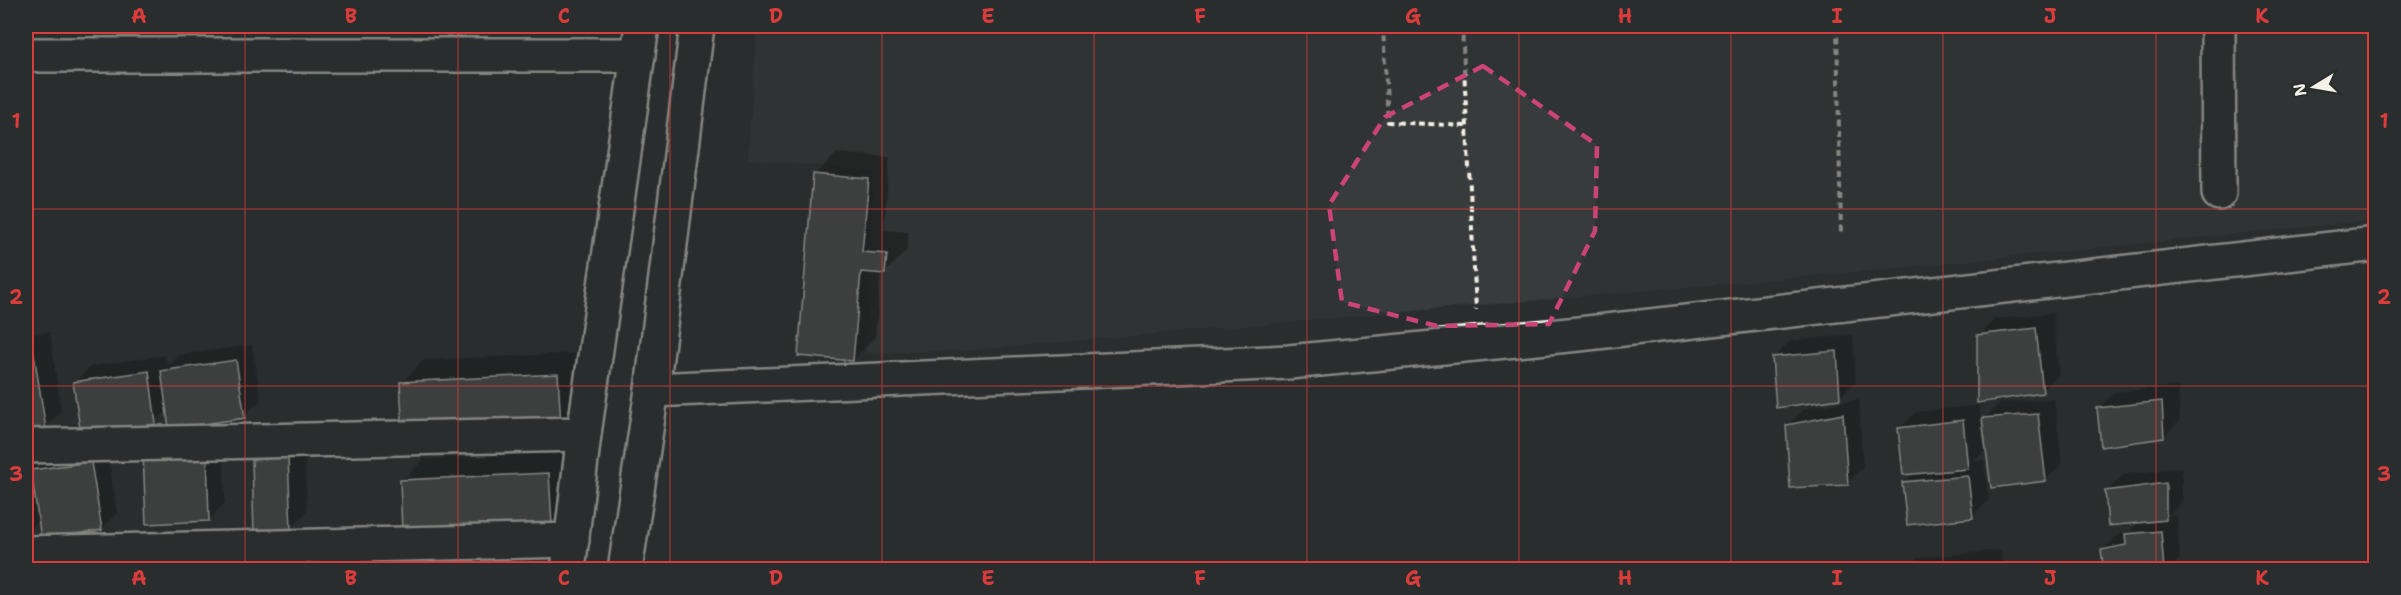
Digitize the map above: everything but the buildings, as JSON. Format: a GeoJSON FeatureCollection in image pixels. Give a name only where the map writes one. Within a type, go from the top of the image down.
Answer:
{"type":"FeatureCollection","features":[{"type":"Feature","properties":{"kind":"street"},"geometry":{"type":"LineString","coordinates":[[625,570],[652,390],[697,26]]}},
{"type":"Feature","properties":{"kind":"street"},"geometry":{"type":"LineString","coordinates":[[2218,26],[2219,193]]}},
{"type":"Feature","properties":{"kind":"street"},"geometry":{"type":"LineString","coordinates":[[26,55],[640,40],[584,434],[570,555],[26,553]]}},
{"type":"Feature","properties":{"kind":"street"},"geometry":{"type":"LineString","coordinates":[[652,390],[1289,362],[1477,344],[2376,244]]}},
{"type":"Feature","properties":{"kind":"street"},"geometry":{"type":"LineString","coordinates":[[26,446],[584,434]]}},
{"type":"Feature","properties":{"kind":"path"},"geometry":{"type":"LineString","coordinates":[[1383,26],[1388,122],[1467,126]]}},
{"type":"Feature","properties":{"kind":"path"},"geometry":{"type":"LineString","coordinates":[[1462,26],[1477,344]]}},
{"type":"Feature","properties":{"kind":"path"},"geometry":{"type":"LineString","coordinates":[[1837,26],[1841,234]]}},
{"type":"Feature","properties":{"kind":"highlighted area"},"geometry":{"type":"Polygon","coordinates":[[[1483,66],[1597,145],[1595,231],[1549,324],[1437,326],[1342,302],[1329,205],[1385,117],[1483,66]]]}},
{"type":"Feature","properties":{"kind":"shaded area"},"geometry":{"type":"Polygon","coordinates":[[[757,26],[2375,26],[2375,220],[1867,271],[972,350],[866,353],[874,171],[748,159],[757,26]]]}}]}
